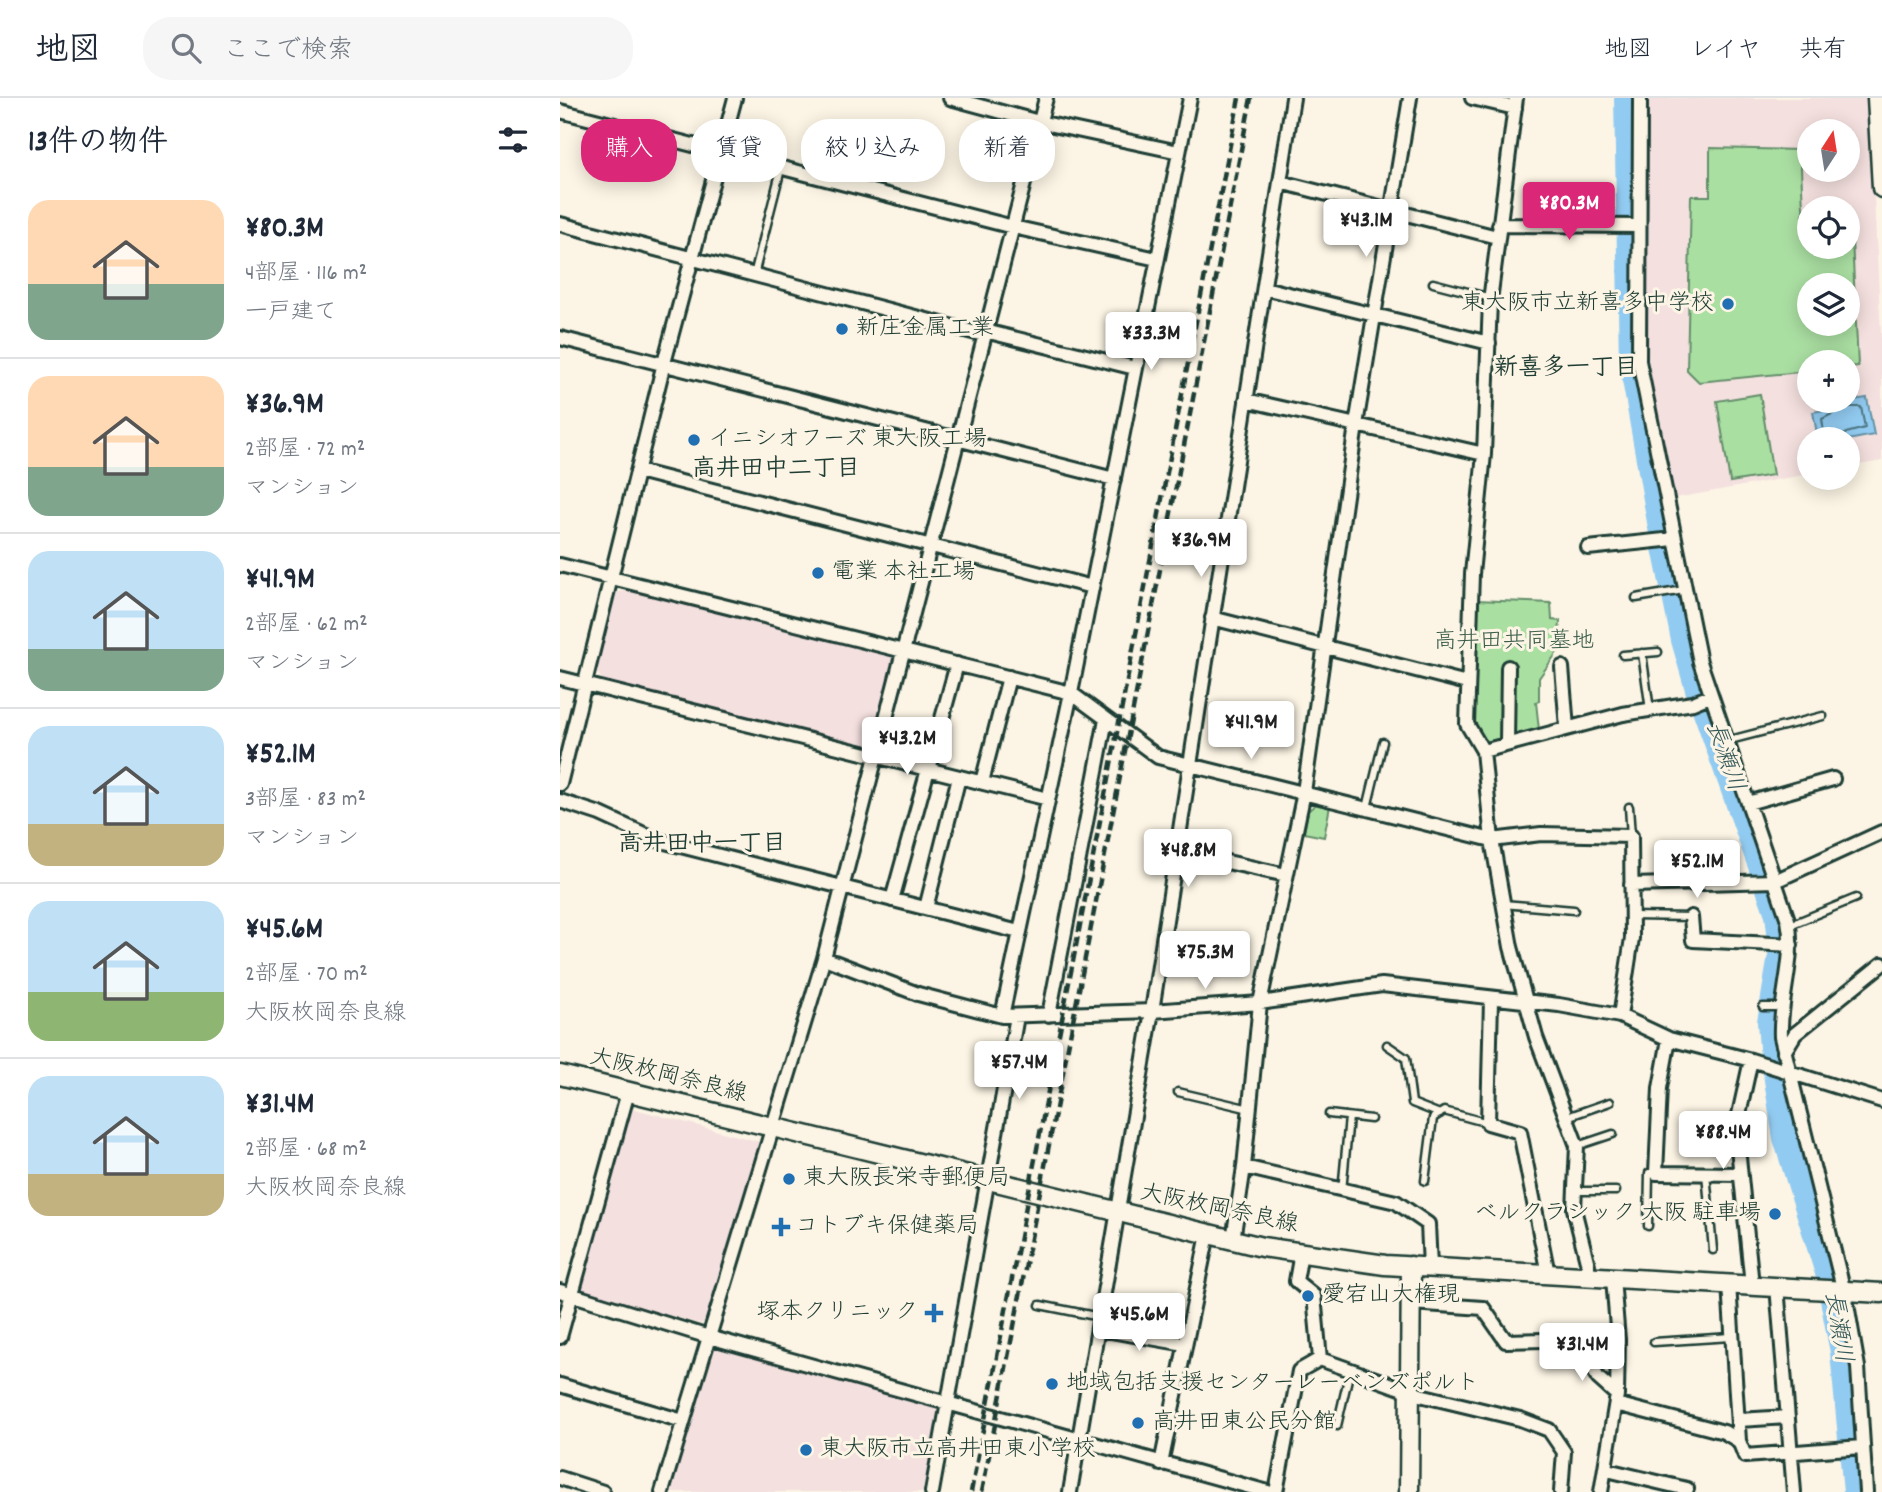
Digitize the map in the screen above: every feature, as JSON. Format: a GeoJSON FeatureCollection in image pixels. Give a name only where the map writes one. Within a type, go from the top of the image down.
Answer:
{"type":"FeatureCollection","features":[{"type":"Feature","properties":{"kind":"main road"},"geometry":{"type":"LineString","coordinates":[[1877,98],[1882,188]]}},
{"type":"Feature","properties":{"kind":"main road","name":"大阪枚岡奈良線"},"geometry":{"type":"LineString","coordinates":[[560,1075],[1119,1213],[1301,1253],[1411,1266],[1882,1293]]}},
{"type":"Feature","properties":{"kind":"main road"},"geometry":{"type":"LineString","coordinates":[[1409,1492],[1411,1266]]}},
{"type":"Feature","properties":{"kind":"street"},"geometry":{"type":"LineString","coordinates":[[729,119],[734,98]]}},
{"type":"Feature","properties":{"kind":"street"},"geometry":{"type":"LineString","coordinates":[[952,98],[1028,119]]}},
{"type":"Feature","properties":{"kind":"street"},"geometry":{"type":"LineString","coordinates":[[1040,119],[1045,98]]}},
{"type":"Feature","properties":{"kind":"street"},"geometry":{"type":"LineString","coordinates":[[1002,1016],[1114,479],[1189,98]]}},
{"type":"Feature","properties":{"kind":"street"},"geometry":{"type":"LineString","coordinates":[[1070,1492],[1153,1011],[1293,98]]}},
{"type":"Feature","properties":{"kind":"street"},"geometry":{"type":"LineString","coordinates":[[1233,1240],[1244,1167],[1260,1003],[1304,792],[1322,646],[1390,209],[1410,98]]}},
{"type":"Feature","properties":{"kind":"street"},"geometry":{"type":"LineString","coordinates":[[1472,98],[1515,103],[1491,298],[1484,454],[1472,574],[1466,683],[1467,724],[1483,751],[1492,840],[1511,947],[1536,1037],[1577,1146],[1574,1209],[1588,1265],[1588,1277]]}},
{"type":"Feature","properties":{"kind":"street"},"geometry":{"type":"LineString","coordinates":[[1640,98],[1639,361],[1665,540],[1680,591],[1703,699],[1726,741],[1748,803],[1768,880],[1789,925],[1784,945],[1779,1007],[1784,1052]]}},
{"type":"Feature","properties":{"kind":"street"},"geometry":{"type":"LineString","coordinates":[[560,111],[691,143]]}},
{"type":"Feature","properties":{"kind":"street"},"geometry":{"type":"LineString","coordinates":[[1055,125],[1179,152]]}},
{"type":"Feature","properties":{"kind":"street"},"geometry":{"type":"LineString","coordinates":[[787,168],[1013,227],[1157,259]]}},
{"type":"Feature","properties":{"kind":"street"},"geometry":{"type":"LineString","coordinates":[[560,784],[664,363],[713,182]]}},
{"type":"Feature","properties":{"kind":"street"},"geometry":{"type":"LineString","coordinates":[[662,1492],[824,958],[1024,182]]}},
{"type":"Feature","properties":{"kind":"street"},"geometry":{"type":"LineString","coordinates":[[1280,182],[1390,209],[1498,231],[1639,226]]}},
{"type":"Feature","properties":{"kind":"street"},"geometry":{"type":"LineString","coordinates":[[560,224],[984,333],[1135,368]]}},
{"type":"Feature","properties":{"kind":"street"},"geometry":{"type":"LineString","coordinates":[[1264,288],[1489,343]]}},
{"type":"Feature","properties":{"kind":"street"},"geometry":{"type":"LineString","coordinates":[[560,338],[1114,479]]}},
{"type":"Feature","properties":{"kind":"street"},"geometry":{"type":"LineString","coordinates":[[1246,400],[1484,454]]}},
{"type":"Feature","properties":{"kind":"street"},"geometry":{"type":"LineString","coordinates":[[638,471],[1092,587]]}},
{"type":"Feature","properties":{"kind":"street"},"geometry":{"type":"LineString","coordinates":[[1588,548],[1665,540]]}},
{"type":"Feature","properties":{"kind":"street"},"geometry":{"type":"LineString","coordinates":[[560,565],[1070,692],[1157,757],[1190,763],[1492,840],[1541,834],[1631,836],[1632,916],[1620,1016]]}},
{"type":"Feature","properties":{"kind":"street"},"geometry":{"type":"LineString","coordinates":[[1212,618],[1466,683]]}},
{"type":"Feature","properties":{"kind":"street"},"geometry":{"type":"LineString","coordinates":[[892,900],[957,664]]}},
{"type":"Feature","properties":{"kind":"street"},"geometry":{"type":"LineString","coordinates":[[1507,743],[1508,667]]}},
{"type":"Feature","properties":{"kind":"street"},"geometry":{"type":"LineString","coordinates":[[1562,667],[1567,728]]}},
{"type":"Feature","properties":{"kind":"street"},"geometry":{"type":"LineString","coordinates":[[982,782],[1009,677]]}},
{"type":"Feature","properties":{"kind":"street"},"geometry":{"type":"LineString","coordinates":[[560,678],[1048,799]]}},
{"type":"Feature","properties":{"kind":"street"},"geometry":{"type":"LineString","coordinates":[[1483,751],[1567,728],[1703,699]]}},
{"type":"Feature","properties":{"kind":"street"},"geometry":{"type":"LineString","coordinates":[[1049,1015],[1106,719]]}},
{"type":"Feature","properties":{"kind":"street"},"geometry":{"type":"LineString","coordinates":[[926,908],[959,777]]}},
{"type":"Feature","properties":{"kind":"street"},"geometry":{"type":"LineString","coordinates":[[1748,803],[1833,779]]}},
{"type":"Feature","properties":{"kind":"street"},"geometry":{"type":"LineString","coordinates":[[560,801],[600,814],[657,840],[1019,932]]}},
{"type":"Feature","properties":{"kind":"street"},"geometry":{"type":"LineString","coordinates":[[1631,885],[1768,880],[1882,832]]}},
{"type":"Feature","properties":{"kind":"street"},"geometry":{"type":"LineString","coordinates":[[1177,851],[1286,875]]}},
{"type":"Feature","properties":{"kind":"street"},"geometry":{"type":"LineString","coordinates":[[1690,917],[1693,940],[1784,945]]}},
{"type":"Feature","properties":{"kind":"street"},"geometry":{"type":"LineString","coordinates":[[824,958],[918,994],[1002,1016],[1153,1011],[1260,1003],[1382,985],[1527,1003],[1620,1016],[1669,1039],[1751,1060],[1882,1101]]}},
{"type":"Feature","properties":{"kind":"street"},"geometry":{"type":"LineString","coordinates":[[1866,1492],[1858,1367],[1843,1290],[1779,1069],[1784,1052],[1795,1034],[1882,964]]}},
{"type":"Feature","properties":{"kind":"street"},"geometry":{"type":"LineString","coordinates":[[1491,1000],[1488,1123],[1520,1132],[1548,1274]]}},
{"type":"Feature","properties":{"kind":"street"},"geometry":{"type":"LineString","coordinates":[[932,1492],[1017,1016]]}},
{"type":"Feature","properties":{"kind":"street"},"geometry":{"type":"LineString","coordinates":[[1669,1039],[1660,1088],[1656,1173],[1740,1174]]}},
{"type":"Feature","properties":{"kind":"street"},"geometry":{"type":"LineString","coordinates":[[1751,1060],[1736,1128],[1752,1284]]}},
{"type":"Feature","properties":{"kind":"street"},"geometry":{"type":"LineString","coordinates":[[560,1337],[566,1293],[628,1092]]}},
{"type":"Feature","properties":{"kind":"street"},"geometry":{"type":"LineString","coordinates":[[1244,1167],[1342,1192],[1395,1202],[1428,1224],[1430,1267]]}},
{"type":"Feature","properties":{"kind":"street"},"geometry":{"type":"LineString","coordinates":[[1161,1464],[1208,1234]]}},
{"type":"Feature","properties":{"kind":"street"},"geometry":{"type":"LineString","coordinates":[[1301,1253],[1296,1281],[1314,1296],[1320,1359]]}},
{"type":"Feature","properties":{"kind":"street"},"geometry":{"type":"LineString","coordinates":[[1601,1492],[1607,1470],[1617,1400],[1618,1338],[1613,1278]]}},
{"type":"Feature","properties":{"kind":"street"},"geometry":{"type":"LineString","coordinates":[[1729,1284],[1739,1441],[1745,1456],[1862,1447]]}},
{"type":"Feature","properties":{"kind":"street"},"geometry":{"type":"LineString","coordinates":[[1777,1286],[1794,1492]]}},
{"type":"Feature","properties":{"kind":"street"},"geometry":{"type":"LineString","coordinates":[[566,1293],[948,1405],[1268,1492]]}},
{"type":"Feature","properties":{"kind":"street"},"geometry":{"type":"LineString","coordinates":[[1411,1303],[1483,1308],[1506,1341],[1618,1338]]}},
{"type":"Feature","properties":{"kind":"street"},"geometry":{"type":"LineString","coordinates":[[1100,1323],[1185,1344]]}},
{"type":"Feature","properties":{"kind":"street"},"geometry":{"type":"LineString","coordinates":[[1577,1340],[1598,1378],[1617,1400],[1718,1430],[1739,1441]]}},
{"type":"Feature","properties":{"kind":"street"},"geometry":{"type":"LineString","coordinates":[[1276,1492],[1299,1371],[1320,1359],[1410,1391],[1520,1419],[1549,1430],[1564,1452],[1561,1492]]}},
{"type":"Feature","properties":{"kind":"street"},"geometry":{"type":"LineString","coordinates":[[560,1385],[683,1421]]}},
{"type":"Feature","properties":{"kind":"street"},"geometry":{"type":"LineString","coordinates":[[1739,1420],[1788,1417]]}},
{"type":"Feature","properties":{"kind":"street"},"geometry":{"type":"LineString","coordinates":[[1607,1470],[1687,1489]]}},
{"type":"Feature","properties":{"kind":"street"},"geometry":{"type":"LineString","coordinates":[[560,1478],[603,1492]]}},
{"type":"Feature","properties":{"kind":"lane"},"geometry":{"type":"LineString","coordinates":[[754,275],[778,182]]}},
{"type":"Feature","properties":{"kind":"lane"},"geometry":{"type":"LineString","coordinates":[[1433,283],[1491,298]]}},
{"type":"Feature","properties":{"kind":"lane"},"geometry":{"type":"LineString","coordinates":[[1636,598],[1680,591]]}},
{"type":"Feature","properties":{"kind":"lane"},"geometry":{"type":"LineString","coordinates":[[1623,654],[1658,652]]}},
{"type":"Feature","properties":{"kind":"lane"},"geometry":{"type":"LineString","coordinates":[[1642,653],[1650,710]]}},
{"type":"Feature","properties":{"kind":"lane"},"geometry":{"type":"LineString","coordinates":[[1726,741],[1823,716]]}},
{"type":"Feature","properties":{"kind":"lane"},"geometry":{"type":"LineString","coordinates":[[1367,808],[1383,742]]}},
{"type":"Feature","properties":{"kind":"lane"},"geometry":{"type":"LineString","coordinates":[[1629,807],[1631,836]]}},
{"type":"Feature","properties":{"kind":"lane"},"geometry":{"type":"LineString","coordinates":[[1708,850],[1708,883]]}},
{"type":"Feature","properties":{"kind":"lane"},"geometry":{"type":"LineString","coordinates":[[1789,925],[1856,898]]}},
{"type":"Feature","properties":{"kind":"lane"},"geometry":{"type":"LineString","coordinates":[[1503,904],[1574,910]]}},
{"type":"Feature","properties":{"kind":"lane"},"geometry":{"type":"LineString","coordinates":[[1632,916],[1690,917]]}},
{"type":"Feature","properties":{"kind":"lane"},"geometry":{"type":"LineString","coordinates":[[1763,1007],[1779,1007]]}},
{"type":"Feature","properties":{"kind":"lane"},"geometry":{"type":"LineString","coordinates":[[1387,1045],[1406,1058],[1412,1104],[1440,1114]]}},
{"type":"Feature","properties":{"kind":"lane"},"geometry":{"type":"LineString","coordinates":[[1178,1092],[1250,1109]]}},
{"type":"Feature","properties":{"kind":"lane"},"geometry":{"type":"LineString","coordinates":[[1567,1117],[1610,1102]]}},
{"type":"Feature","properties":{"kind":"lane"},"geometry":{"type":"LineString","coordinates":[[1426,1181],[1433,1118],[1444,1111],[1488,1123]]}},
{"type":"Feature","properties":{"kind":"lane"},"geometry":{"type":"LineString","coordinates":[[1329,1114],[1371,1119]]}},
{"type":"Feature","properties":{"kind":"lane"},"geometry":{"type":"LineString","coordinates":[[1342,1192],[1349,1116]]}},
{"type":"Feature","properties":{"kind":"lane"},"geometry":{"type":"LineString","coordinates":[[1577,1146],[1613,1134]]}},
{"type":"Feature","properties":{"kind":"lane"},"geometry":{"type":"LineString","coordinates":[[1648,1226],[1649,1172],[1656,1173]]}},
{"type":"Feature","properties":{"kind":"lane"},"geometry":{"type":"LineString","coordinates":[[1706,1173],[1713,1250]]}},
{"type":"Feature","properties":{"kind":"lane"},"geometry":{"type":"LineString","coordinates":[[1575,1191],[1616,1191]]}},
{"type":"Feature","properties":{"kind":"lane"},"geometry":{"type":"LineString","coordinates":[[1040,1306],[1100,1323]]}},
{"type":"Feature","properties":{"kind":"lane"},"geometry":{"type":"LineString","coordinates":[[1654,1342],[1731,1337]]}},
{"type":"Feature","properties":{"kind":"lane"},"geometry":{"type":"LineString","coordinates":[[1336,1426],[1351,1370]]}},
{"type":"Feature","properties":{"kind":"shaded area","name":"東大阪市立新喜多中学校"},"geometry":{"type":"Polygon","coordinates":[[[1646,98],[1869,98],[1882,353],[1882,461],[1860,465],[1860,427],[1797,427],[1797,476],[1670,499],[1648,369],[1646,98]]]}},
{"type":"Feature","properties":{"kind":"shaded area"},"geometry":{"type":"Polygon","coordinates":[[[628,591],[891,655],[893,662],[874,740],[865,747],[603,680],[596,672],[616,592],[628,591]]]}},
{"type":"Feature","properties":{"kind":"shaded area"},"geometry":{"type":"Polygon","coordinates":[[[631,1108],[760,1142],[708,1321],[701,1324],[578,1291],[631,1108]]]}},
{"type":"Feature","properties":{"kind":"shaded area","name":"東大阪市立高井田東小学校"},"geometry":{"type":"Polygon","coordinates":[[[711,1344],[939,1409],[923,1492],[668,1492],[711,1344]]]}},
{"type":"Feature","properties":{"kind":"green space"},"geometry":{"type":"Polygon","coordinates":[[[1710,148],[1797,150],[1797,182],[1802,182],[1802,196],[1797,196],[1797,259],[1853,259],[1854,273],[1797,273],[1797,336],[1857,336],[1857,350],[1797,350],[1797,372],[1699,382],[1687,370],[1691,196],[1710,196],[1710,148]]]}},
{"type":"Feature","properties":{"kind":"green space"},"geometry":{"type":"Polygon","coordinates":[[[1760,394],[1773,475],[1730,482],[1717,401],[1760,394]]]}},
{"type":"Feature","properties":{"kind":"green space","name":"高井田共同墓地"},"geometry":{"type":"Polygon","coordinates":[[[1475,600],[1551,603],[1552,620],[1560,621],[1558,651],[1539,678],[1539,701],[1536,702],[1539,730],[1486,742],[1478,732],[1471,697],[1475,600]]]}},
{"type":"Feature","properties":{"kind":"green space"},"geometry":{"type":"Polygon","coordinates":[[[1317,803],[1330,806],[1324,837],[1304,833],[1308,811],[1317,803]]]}},
{"type":"Feature","properties":{"kind":"water"},"geometry":{"type":"Polygon","coordinates":[[[1867,398],[1874,435],[1860,438],[1860,427],[1816,427],[1813,413],[1860,413],[1860,399],[1867,398]]]}},
{"type":"Feature","properties":{"kind":"waterway","name":"長瀬川"},"geometry":{"type":"LineString","coordinates":[[1627,98],[1632,362],[1684,640],[1698,689],[1778,914],[1782,950],[1770,1022],[1772,1047],[1786,1138],[1828,1273],[1843,1352],[1856,1492]]}},
{"type":"Feature","properties":{"kind":"railway"},"geometry":{"type":"LineString","coordinates":[[971,1492],[1239,98]]}},
{"type":"Feature","properties":{"kind":"railway"},"geometry":{"type":"LineString","coordinates":[[982,1492],[1251,98]]}},
{"type":"Feature","properties":{"kind":"place","name":"東大阪市立新喜多中学校"},"geometry":{"type":"Point","coordinates":[1728,304]}},
{"type":"Feature","properties":{"kind":"place","name":"新庄金属工業"},"geometry":{"type":"Point","coordinates":[842,329]}},
{"type":"Feature","properties":{"kind":"place","name":"イニシオフーズ 東大阪工場"},"geometry":{"type":"Point","coordinates":[694,440]}},
{"type":"Feature","properties":{"kind":"place","name":"電業 本社工場"},"geometry":{"type":"Point","coordinates":[818,573]}},
{"type":"Feature","properties":{"kind":"place","name":"東大阪長栄寺郵便局"},"geometry":{"type":"Point","coordinates":[789,1179]}},
{"type":"Feature","properties":{"kind":"place","name":"ベルクラシック 大阪 駐車場"},"geometry":{"type":"Point","coordinates":[1775,1214]}},
{"type":"Feature","properties":{"kind":"place","name":"コトブキ保健薬局"},"geometry":{"type":"Point","coordinates":[781,1227]}},
{"type":"Feature","properties":{"kind":"place","name":"愛宕山大権現"},"geometry":{"type":"Point","coordinates":[1308,1296]}},
{"type":"Feature","properties":{"kind":"place","name":"塚本クリニック"},"geometry":{"type":"Point","coordinates":[934,1313]}},
{"type":"Feature","properties":{"kind":"place","name":"地域包括支援センターレーベンズポルト"},"geometry":{"type":"Point","coordinates":[1052,1384]}},
{"type":"Feature","properties":{"kind":"place","name":"高井田東公民分館"},"geometry":{"type":"Point","coordinates":[1138,1423]}},
{"type":"Feature","properties":{"kind":"place","name":"東大阪市立高井田東小学校"},"geometry":{"type":"Point","coordinates":[806,1450]}},
{"type":"Feature","properties":{"kind":"district","name":"新喜多一丁目"},"geometry":{"type":"Point","coordinates":[1566,369]}},
{"type":"Feature","properties":{"kind":"district","name":"高井田中二丁目"},"geometry":{"type":"Point","coordinates":[776,470]}},
{"type":"Feature","properties":{"kind":"district","name":"高井田中一丁目"},"geometry":{"type":"Point","coordinates":[702,845]}}]}
